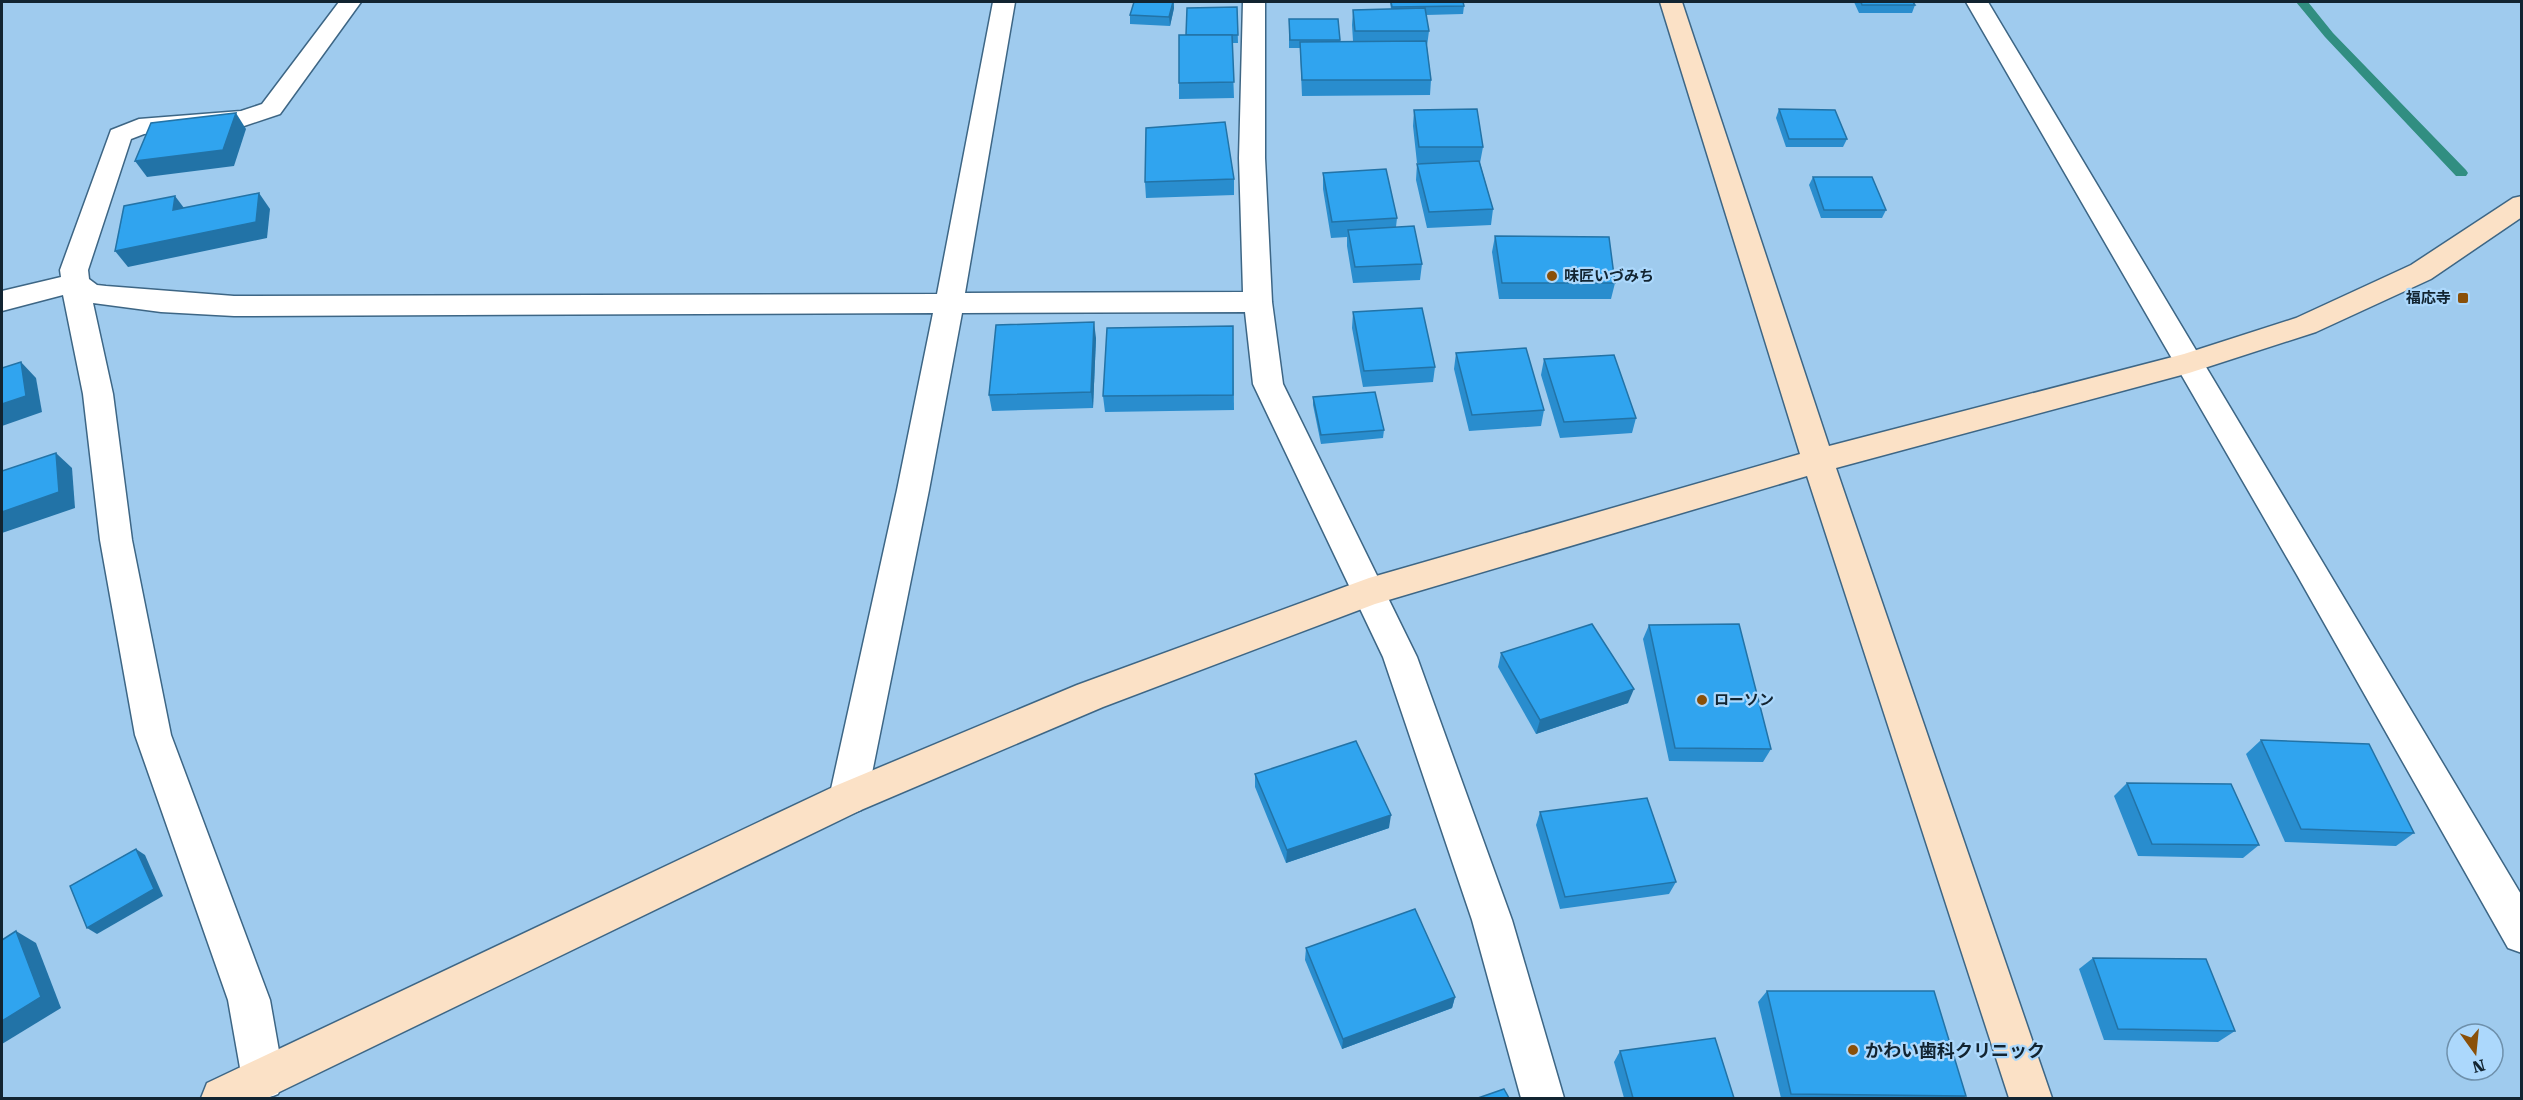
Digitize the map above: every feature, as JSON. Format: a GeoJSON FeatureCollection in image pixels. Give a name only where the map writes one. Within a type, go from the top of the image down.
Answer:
{"type":"FeatureCollection","features":[{"type":"Feature","properties":{"kind":"street"},"geometry":{"type":"LineString","coordinates":[[263,1079],[249,1000],[153,735],[116,540],[98,394],[74,270],[120,135],[139,127],[244,118],[271,109],[350,2]]}},
{"type":"Feature","properties":{"kind":"street"},"geometry":{"type":"LineString","coordinates":[[848,798],[912,496],[949,305],[986,85],[1004,2]]}},
{"type":"Feature","properties":{"kind":"street"},"geometry":{"type":"LineString","coordinates":[[1254,2],[1251,158],[1258,302],[1268,384],[1400,657],[1492,920],[1544,1098]]}},
{"type":"Feature","properties":{"kind":"street"},"geometry":{"type":"LineString","coordinates":[[1671,2],[1818,461],[2031,1098]]}},
{"type":"Feature","properties":{"kind":"street"},"geometry":{"type":"LineString","coordinates":[[1977,2],[2522,934]]}},
{"type":"Feature","properties":{"kind":"street"},"geometry":{"type":"LineString","coordinates":[[222,1098],[641,895],[848,798],[1090,696],[1369,592],[1818,461],[2189,363],[2306,325],[2421,272],[2522,204]]}},
{"type":"Feature","properties":{"kind":"street"},"geometry":{"type":"LineString","coordinates":[[2,301],[75,283],[89,293],[161,302],[234,306],[1258,302]]}},
{"type":"Feature","properties":{"kind":"building"},"geometry":{"type":"Polygon","coordinates":[[[1134,2],[1173,2],[1169,17],[1130,15],[1134,2]]]}},
{"type":"Feature","properties":{"kind":"building"},"geometry":{"type":"Polygon","coordinates":[[[1391,2],[1463,2],[1464,6],[1392,7],[1391,2]]]}},
{"type":"Feature","properties":{"kind":"building"},"geometry":{"type":"Polygon","coordinates":[[[1861,2],[1913,2],[1915,5],[1862,5],[1861,2]]]}},
{"type":"Feature","properties":{"kind":"building"},"geometry":{"type":"Polygon","coordinates":[[[1237,7],[1238,35],[1186,35],[1187,8],[1237,7]]]}},
{"type":"Feature","properties":{"kind":"building"},"geometry":{"type":"Polygon","coordinates":[[[1425,8],[1429,31],[1355,31],[1353,10],[1425,8]]]}},
{"type":"Feature","properties":{"kind":"building"},"geometry":{"type":"Polygon","coordinates":[[[1289,19],[1338,19],[1340,40],[1290,40],[1289,19]]]}},
{"type":"Feature","properties":{"kind":"building"},"geometry":{"type":"Polygon","coordinates":[[[1179,35],[1232,35],[1234,82],[1179,83],[1179,35]]]}},
{"type":"Feature","properties":{"kind":"building"},"geometry":{"type":"Polygon","coordinates":[[[1426,41],[1431,80],[1302,80],[1300,42],[1426,41]]]}},
{"type":"Feature","properties":{"kind":"building"},"geometry":{"type":"Polygon","coordinates":[[[1477,109],[1483,147],[1419,147],[1414,110],[1477,109]]]}},
{"type":"Feature","properties":{"kind":"building"},"geometry":{"type":"Polygon","coordinates":[[[1779,109],[1835,110],[1847,139],[1789,139],[1779,109]]]}},
{"type":"Feature","properties":{"kind":"building"},"geometry":{"type":"Polygon","coordinates":[[[236,113],[223,150],[135,161],[151,123],[236,113]]]}},
{"type":"Feature","properties":{"kind":"building"},"geometry":{"type":"Polygon","coordinates":[[[1225,122],[1234,179],[1145,182],[1146,128],[1225,122]]]}},
{"type":"Feature","properties":{"kind":"building"},"geometry":{"type":"Polygon","coordinates":[[[1479,161],[1493,209],[1429,212],[1417,164],[1479,161]]]}},
{"type":"Feature","properties":{"kind":"building"},"geometry":{"type":"Polygon","coordinates":[[[1386,169],[1397,218],[1332,222],[1323,173],[1386,169]]]}},
{"type":"Feature","properties":{"kind":"building"},"geometry":{"type":"Polygon","coordinates":[[[1813,177],[1872,177],[1886,210],[1824,210],[1813,177]]]}},
{"type":"Feature","properties":{"kind":"building"},"geometry":{"type":"Polygon","coordinates":[[[259,193],[256,222],[115,251],[124,206],[175,196],[173,210],[259,193]]]}},
{"type":"Feature","properties":{"kind":"building"},"geometry":{"type":"Polygon","coordinates":[[[1414,226],[1422,264],[1355,267],[1348,230],[1414,226]]]}},
{"type":"Feature","properties":{"kind":"building","name":"味匠いづみち"},"geometry":{"type":"Polygon","coordinates":[[[1495,236],[1609,237],[1615,283],[1502,283],[1495,236]]]}},
{"type":"Feature","properties":{"kind":"building"},"geometry":{"type":"Polygon","coordinates":[[[1422,308],[1435,367],[1364,371],[1353,312],[1422,308]]]}},
{"type":"Feature","properties":{"kind":"building"},"geometry":{"type":"Polygon","coordinates":[[[1094,322],[1091,392],[989,395],[996,325],[1094,322]]]}},
{"type":"Feature","properties":{"kind":"building"},"geometry":{"type":"Polygon","coordinates":[[[1233,326],[1233,395],[1103,396],[1107,328],[1233,326]]]}},
{"type":"Feature","properties":{"kind":"building"},"geometry":{"type":"Polygon","coordinates":[[[1526,348],[1544,410],[1472,415],[1456,353],[1526,348]]]}},
{"type":"Feature","properties":{"kind":"building"},"geometry":{"type":"Polygon","coordinates":[[[1614,355],[1636,418],[1564,422],[1544,359],[1614,355]]]}},
{"type":"Feature","properties":{"kind":"building"},"geometry":{"type":"Polygon","coordinates":[[[21,362],[26,396],[2,404],[2,368],[21,362]]]}},
{"type":"Feature","properties":{"kind":"building"},"geometry":{"type":"Polygon","coordinates":[[[1375,392],[1384,430],[1321,435],[1313,397],[1375,392]]]}},
{"type":"Feature","properties":{"kind":"building"},"geometry":{"type":"Polygon","coordinates":[[[56,453],[59,492],[2,512],[2,471],[56,453]]]}},
{"type":"Feature","properties":{"kind":"building"},"geometry":{"type":"Polygon","coordinates":[[[1592,624],[1634,689],[1540,720],[1501,653],[1592,624]]]}},
{"type":"Feature","properties":{"kind":"building","name":"ローソン"},"geometry":{"type":"Polygon","coordinates":[[[1739,624],[1771,749],[1675,748],[1649,625],[1739,624]]]}},
{"type":"Feature","properties":{"kind":"building"},"geometry":{"type":"Polygon","coordinates":[[[2261,740],[2369,744],[2414,833],[2301,829],[2261,740]]]}},
{"type":"Feature","properties":{"kind":"building"},"geometry":{"type":"Polygon","coordinates":[[[1356,741],[1391,815],[1287,850],[1255,774],[1356,741]]]}},
{"type":"Feature","properties":{"kind":"building"},"geometry":{"type":"Polygon","coordinates":[[[2127,783],[2231,784],[2259,845],[2152,844],[2127,783]]]}},
{"type":"Feature","properties":{"kind":"building"},"geometry":{"type":"Polygon","coordinates":[[[1647,798],[1676,882],[1565,897],[1540,812],[1647,798]]]}},
{"type":"Feature","properties":{"kind":"building"},"geometry":{"type":"Polygon","coordinates":[[[136,849],[154,889],[87,928],[70,886],[136,849]]]}},
{"type":"Feature","properties":{"kind":"building"},"geometry":{"type":"Polygon","coordinates":[[[1415,909],[1455,997],[1343,1039],[1306,948],[1415,909]]]}},
{"type":"Feature","properties":{"kind":"building"},"geometry":{"type":"Polygon","coordinates":[[[16,931],[41,997],[2,1021],[2,940],[16,931]]]}},
{"type":"Feature","properties":{"kind":"building"},"geometry":{"type":"Polygon","coordinates":[[[2093,958],[2206,959],[2235,1031],[2118,1029],[2093,958]]]}},
{"type":"Feature","properties":{"kind":"building","name":"かわい歯科クリニック"},"geometry":{"type":"Polygon","coordinates":[[[1767,991],[1934,991],[1966,1096],[1791,1094],[1767,991]]]}},
{"type":"Feature","properties":{"kind":"building"},"geometry":{"type":"Polygon","coordinates":[[[1715,1038],[1734,1098],[1633,1098],[1620,1051],[1715,1038]]]}},
{"type":"Feature","properties":{"kind":"building"},"geometry":{"type":"Polygon","coordinates":[[[1504,1089],[1509,1098],[1478,1098],[1504,1089]]]}},
{"type":"Feature","properties":{"kind":"waterway"},"geometry":{"type":"LineString","coordinates":[[2302,2],[2329,35],[2461,173]]}},
{"type":"Feature","properties":{"kind":"place","name":"味匠いづみち"},"geometry":{"type":"Point","coordinates":[1552,276]}},
{"type":"Feature","properties":{"kind":"place","name":"福応寺"},"geometry":{"type":"Point","coordinates":[2463,298]}},
{"type":"Feature","properties":{"kind":"place","name":"ローソン"},"geometry":{"type":"Point","coordinates":[1702,700]}},
{"type":"Feature","properties":{"kind":"place","name":"かわい歯科クリニック"},"geometry":{"type":"Point","coordinates":[1853,1050]}}]}
